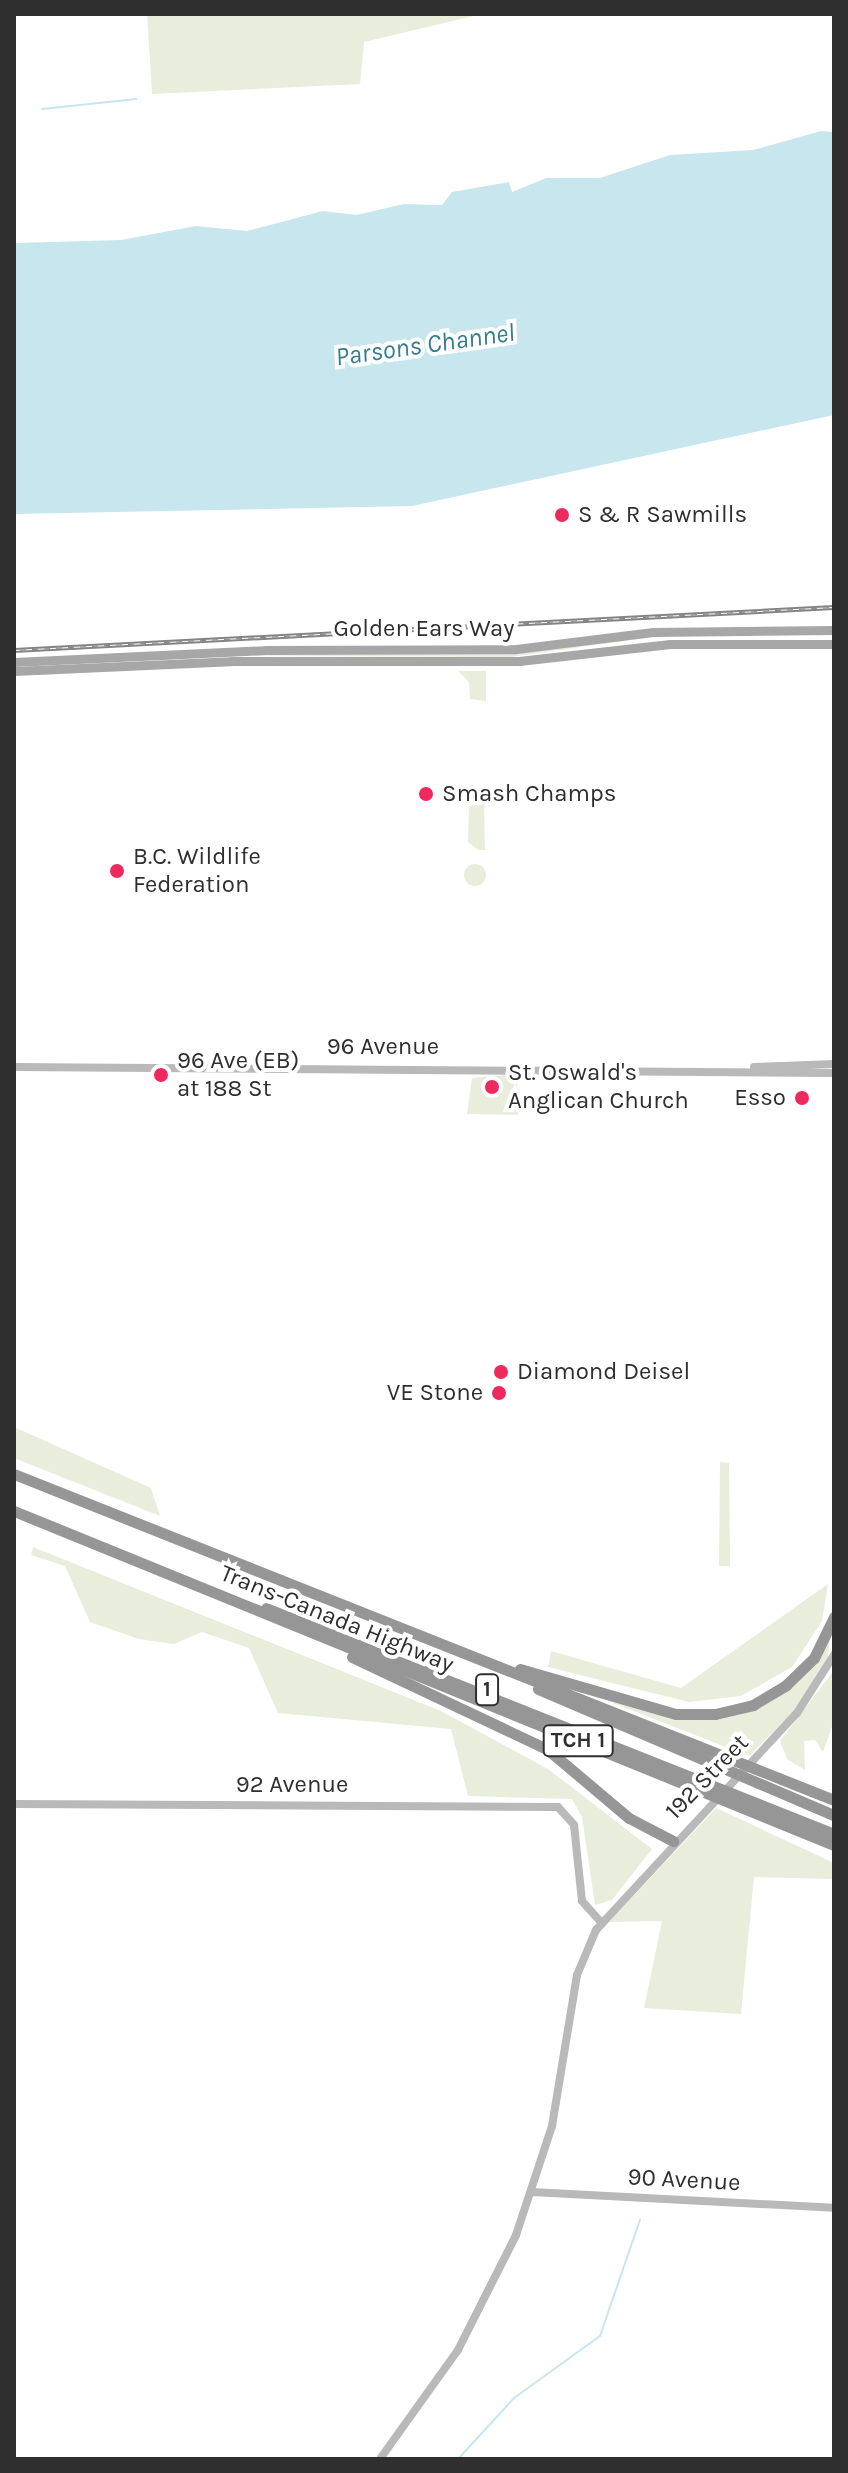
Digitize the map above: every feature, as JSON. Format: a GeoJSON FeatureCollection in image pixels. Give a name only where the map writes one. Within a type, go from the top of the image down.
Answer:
{"type":"FeatureCollection","features":[{"type":"Feature","properties":{"kind":"highway","name":"Trans-Canada Highway"},"geometry":{"type":"LineString","coordinates":[[14,1474],[834,1800]]}},
{"type":"Feature","properties":{"kind":"highway","name":"Trans-Canada Highway"},"geometry":{"type":"LineString","coordinates":[[14,1511],[834,1845]]}},
{"type":"Feature","properties":{"kind":"highway","name":"Trans-Canada Highway"},"geometry":{"type":"LineString","coordinates":[[134,1560],[479,1688],[834,1834]]}},
{"type":"Feature","properties":{"kind":"highway"},"geometry":{"type":"LineString","coordinates":[[455,1650],[676,1714],[715,1714],[753,1705],[786,1685],[814,1658],[834,1617]]}},
{"type":"Feature","properties":{"kind":"highway"},"geometry":{"type":"LineString","coordinates":[[321,1638],[547,1749],[629,1818],[673,1841]]}},
{"type":"Feature","properties":{"kind":"highway","name":"Trans-Canada Highway"},"geometry":{"type":"LineString","coordinates":[[488,1663],[834,1815]]}},
{"type":"Feature","properties":{"kind":"main road","name":"Golden Ears Way"},"geometry":{"type":"LineString","coordinates":[[14,662],[266,650],[516,649],[661,632],[834,630]]}},
{"type":"Feature","properties":{"kind":"main road","name":"Golden Ears Way"},"geometry":{"type":"LineString","coordinates":[[14,671],[205,661],[519,661],[683,643],[833,645]]}},
{"type":"Feature","properties":{"kind":"main road","name":"96 Avenue"},"geometry":{"type":"LineString","coordinates":[[14,1067],[753,1067],[834,1064]]}},
{"type":"Feature","properties":{"kind":"main road","name":"96 Avenue"},"geometry":{"type":"LineString","coordinates":[[753,1067],[834,1073]]}},
{"type":"Feature","properties":{"kind":"main road","name":"192 Street"},"geometry":{"type":"LineString","coordinates":[[380,2459],[465,2337],[532,2192],[552,2126],[580,1965],[601,1922],[819,1686],[834,1655]]}},
{"type":"Feature","properties":{"kind":"main road","name":"92 Avenue"},"geometry":{"type":"LineString","coordinates":[[14,1804],[552,1806],[569,1812],[582,1901],[601,1922]]}},
{"type":"Feature","properties":{"kind":"main road","name":"90 Avenue"},"geometry":{"type":"LineString","coordinates":[[532,2192],[834,2208]]}},
{"type":"Feature","properties":{"kind":"green space"},"geometry":{"type":"Polygon","coordinates":[[[147,14],[482,14],[364,42],[360,84],[152,94],[147,14]]]}},
{"type":"Feature","properties":{"kind":"green space"},"geometry":{"type":"Polygon","coordinates":[[[667,635],[510,657],[233,656],[518,653],[667,635]]]}},
{"type":"Feature","properties":{"kind":"green space"},"geometry":{"type":"Polygon","coordinates":[[[458,671],[486,671],[486,701],[470,699],[469,682],[458,671]]]}},
{"type":"Feature","properties":{"kind":"green space"},"geometry":{"type":"Polygon","coordinates":[[[484,803],[485,850],[478,850],[468,842],[469,806],[484,803]]]}},
{"type":"Feature","properties":{"kind":"green space"},"geometry":{"type":"Polygon","coordinates":[[[475,864],[483,867],[486,875],[483,883],[475,886],[467,883],[464,875],[467,867],[475,864]]]}},
{"type":"Feature","properties":{"kind":"green space"},"geometry":{"type":"Polygon","coordinates":[[[517,1074],[518,1115],[467,1114],[472,1078],[517,1074]]]}},
{"type":"Feature","properties":{"kind":"green space"},"geometry":{"type":"Polygon","coordinates":[[[14,1427],[151,1488],[160,1516],[14,1458],[14,1427]]]}},
{"type":"Feature","properties":{"kind":"green space"},"geometry":{"type":"Polygon","coordinates":[[[720,1462],[729,1463],[730,1566],[719,1566],[720,1462]]]}},
{"type":"Feature","properties":{"kind":"green space"},"geometry":{"type":"Polygon","coordinates":[[[33,1547],[441,1711],[548,1769],[652,1849],[612,1900],[595,1905],[582,1817],[572,1799],[468,1796],[451,1729],[278,1713],[249,1648],[202,1632],[174,1644],[139,1639],[90,1622],[65,1566],[31,1555],[33,1547]]]}},
{"type":"Feature","properties":{"kind":"green space"},"geometry":{"type":"Polygon","coordinates":[[[828,1584],[822,1621],[792,1667],[741,1696],[689,1702],[548,1667],[551,1651],[681,1688],[828,1584]]]}},
{"type":"Feature","properties":{"kind":"green space"},"geometry":{"type":"Polygon","coordinates":[[[830,1634],[828,1660],[795,1710],[749,1756],[608,1701],[675,1717],[761,1705],[830,1634]]]}},
{"type":"Feature","properties":{"kind":"green space"},"geometry":{"type":"Polygon","coordinates":[[[834,1670],[834,1721],[823,1752],[815,1740],[804,1741],[805,1770],[787,1759],[780,1741],[834,1670]]]}},
{"type":"Feature","properties":{"kind":"green space"},"geometry":{"type":"Polygon","coordinates":[[[716,1808],[834,1863],[834,1879],[754,1877],[741,2014],[644,2008],[662,1921],[609,1922],[716,1808]]]}},
{"type":"Feature","properties":{"kind":"water","name":"Parsons Channel"},"geometry":{"type":"Polygon","coordinates":[[[821,131],[834,132],[834,415],[412,506],[14,514],[14,243],[121,240],[196,226],[247,231],[323,211],[356,215],[404,204],[442,205],[452,192],[509,182],[512,192],[546,178],[600,178],[670,155],[753,150],[821,131]]]}},
{"type":"Feature","properties":{"kind":"waterway"},"geometry":{"type":"LineString","coordinates":[[42,109],[136,99]]}},
{"type":"Feature","properties":{"kind":"waterway"},"geometry":{"type":"LineString","coordinates":[[458,2459],[514,2398],[600,2336],[640,2220]]}},
{"type":"Feature","properties":{"kind":"railway"},"geometry":{"type":"LineString","coordinates":[[14,650],[834,607]]}},
{"type":"Feature","properties":{"kind":"place","name":"S & R Sawmills"},"geometry":{"type":"Point","coordinates":[562,515]}},
{"type":"Feature","properties":{"kind":"place","name":"Smash Champs"},"geometry":{"type":"Point","coordinates":[426,794]}},
{"type":"Feature","properties":{"kind":"place","name":"B.C. Wildlife Federation"},"geometry":{"type":"Point","coordinates":[117,871]}},
{"type":"Feature","properties":{"kind":"place","name":"96 Ave (EB) at 188 St"},"geometry":{"type":"Point","coordinates":[161,1075]}},
{"type":"Feature","properties":{"kind":"place","name":"St. Oswald's Anglican Church"},"geometry":{"type":"Point","coordinates":[492,1087]}},
{"type":"Feature","properties":{"kind":"place","name":"Esso"},"geometry":{"type":"Point","coordinates":[802,1098]}},
{"type":"Feature","properties":{"kind":"place","name":"Diamond Deisel"},"geometry":{"type":"Point","coordinates":[501,1372]}},
{"type":"Feature","properties":{"kind":"place","name":"VE Stone"},"geometry":{"type":"Point","coordinates":[499,1393]}}]}
